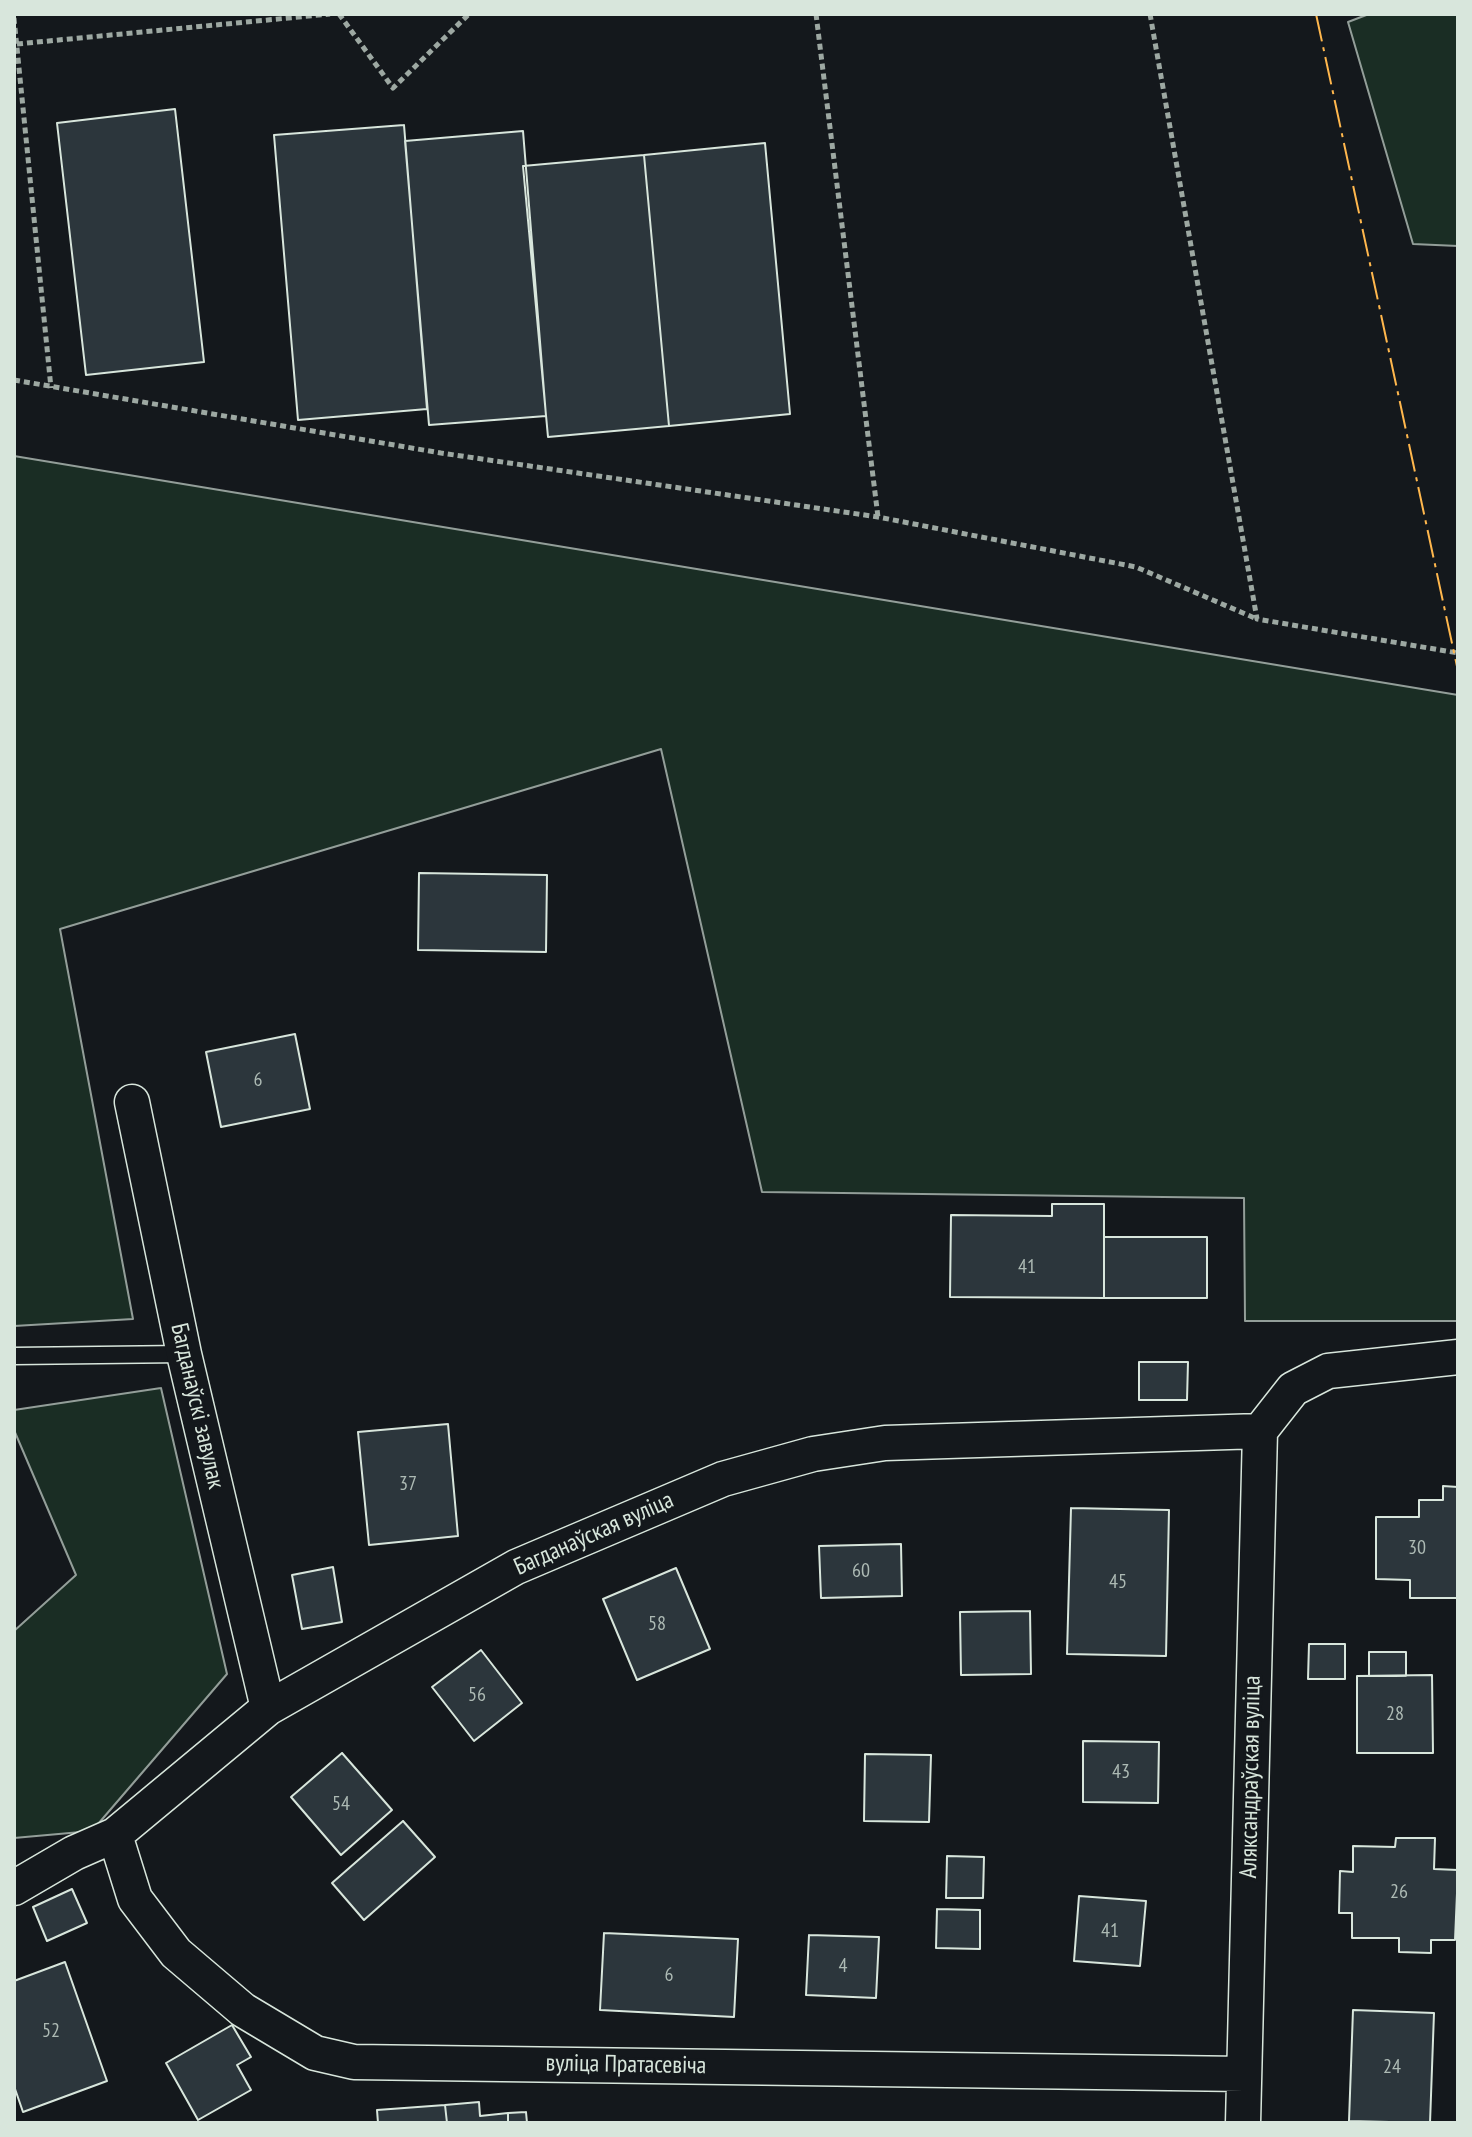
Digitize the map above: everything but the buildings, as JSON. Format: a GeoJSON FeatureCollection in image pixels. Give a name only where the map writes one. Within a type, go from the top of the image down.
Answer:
{"type":"FeatureCollection","features":[{"type":"Feature","properties":{"kind":"street","name":"Багданаўскі завулак"},"geometry":{"type":"LineString","coordinates":[[132,1102],[184,1354],[268,1708]]}},
{"type":"Feature","properties":{"kind":"street"},"geometry":{"type":"LineString","coordinates":[[1260,1431],[1293,1389],[1328,1371],[1458,1357]]}},
{"type":"Feature","properties":{"kind":"street","name":"Багданаўская вуліца"},"geometry":{"type":"LineString","coordinates":[[14,1888],[74,1853],[115,1835],[268,1708],[516,1567],[723,1479],[813,1454],[885,1443],[1260,1431]]}},
{"type":"Feature","properties":{"kind":"street","name":"Аляксандраўская вуліца"},"geometry":{"type":"LineString","coordinates":[[1243,2123],[1260,1431]]}},
{"type":"Feature","properties":{"kind":"street","name":"вуліца Пратасевіча"},"geometry":{"type":"LineString","coordinates":[[115,1835],[135,1899],[176,1953],[243,2010],[315,2053],[354,2062],[1244,2074]]}},
{"type":"Feature","properties":{"kind":"lane"},"geometry":{"type":"LineString","coordinates":[[14,1356],[184,1354]]}},
{"type":"Feature","properties":{"kind":"path"},"geometry":{"type":"LineString","coordinates":[[16,44],[330,14]]}},
{"type":"Feature","properties":{"kind":"path"},"geometry":{"type":"LineString","coordinates":[[339,14],[393,88],[469,14]]}},
{"type":"Feature","properties":{"kind":"path"},"geometry":{"type":"LineString","coordinates":[[816,14],[878,517]]}},
{"type":"Feature","properties":{"kind":"path"},"geometry":{"type":"LineString","coordinates":[[1150,14],[1257,619]]}},
{"type":"Feature","properties":{"kind":"path"},"geometry":{"type":"LineString","coordinates":[[14,18],[51,388]]}},
{"type":"Feature","properties":{"kind":"path"},"geometry":{"type":"LineString","coordinates":[[14,380],[441,453],[878,517],[1136,567],[1257,619],[1458,653]]}},
{"type":"Feature","properties":{"kind":"green space"},"geometry":{"type":"Polygon","coordinates":[[[1369,14],[1458,14],[1458,246],[1413,244],[1348,22],[1369,14]]]}},
{"type":"Feature","properties":{"kind":"green space"},"geometry":{"type":"Polygon","coordinates":[[[14,456],[1458,695],[1458,1321],[1245,1321],[1244,1198],[762,1192],[661,749],[60,929],[133,1319],[14,1326],[14,456]]]}},
{"type":"Feature","properties":{"kind":"green space"},"geometry":{"type":"Polygon","coordinates":[[[161,1388],[227,1674],[92,1831],[14,1838],[14,1631],[76,1575],[14,1430],[14,1410],[161,1388]]]}},
{"type":"Feature","properties":{"kind":"power"},"geometry":{"type":"LineString","coordinates":[[1316,14],[1458,671]]}}]}
